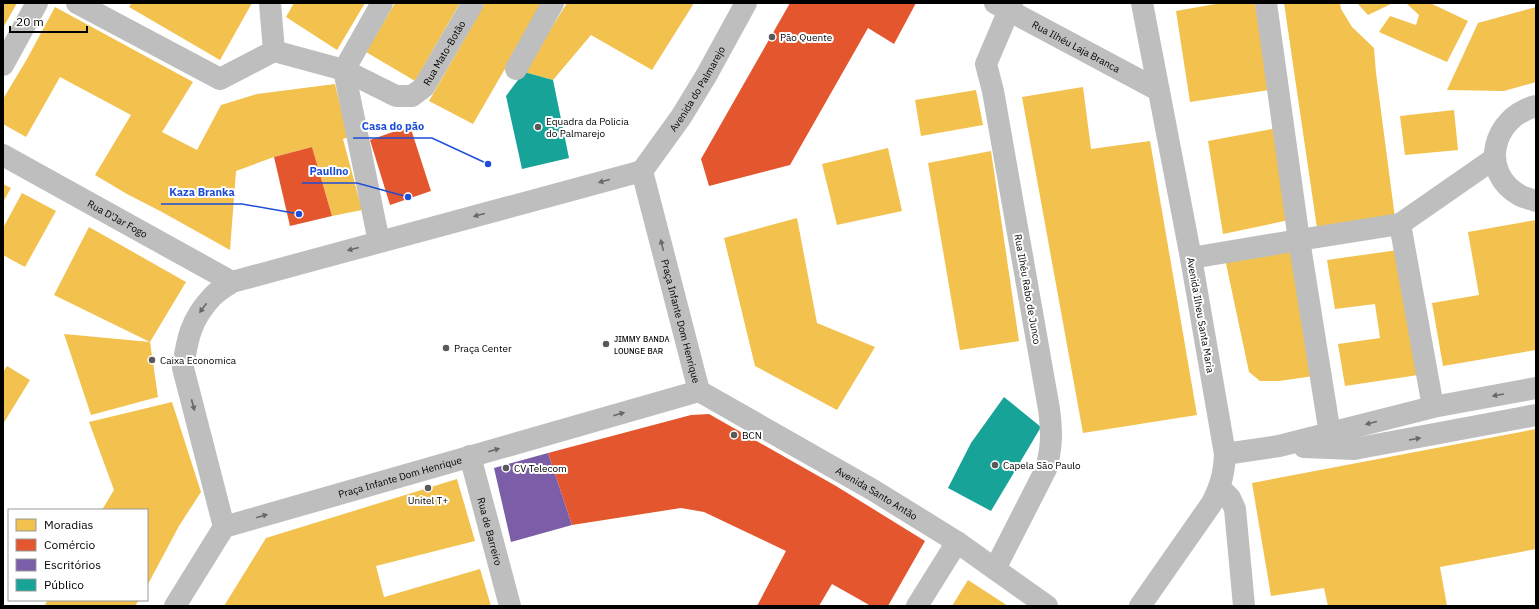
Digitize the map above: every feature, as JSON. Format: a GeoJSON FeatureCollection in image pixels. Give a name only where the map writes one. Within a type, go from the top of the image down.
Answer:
{"type":"FeatureCollection","features":[{"type":"Feature","properties":{"kind":"street"},"geometry":{"type":"LineString","coordinates":[[3,65],[37,3]]}},
{"type":"Feature","properties":{"kind":"street"},"geometry":{"type":"LineString","coordinates":[[77,3],[220,79],[274,51],[270,3]]}},
{"type":"Feature","properties":{"kind":"street"},"geometry":{"type":"LineString","coordinates":[[379,242],[344,70],[382,3]]}},
{"type":"Feature","properties":{"kind":"street","name":"Rua Mato-Botão"},"geometry":{"type":"LineString","coordinates":[[274,51],[344,70],[396,96],[412,96],[424,87],[473,3]]}},
{"type":"Feature","properties":{"kind":"street"},"geometry":{"type":"LineString","coordinates":[[516,69],[553,3]]}},
{"type":"Feature","properties":{"kind":"street","name":"Avenida do Palmarejo"},"geometry":{"type":"LineString","coordinates":[[642,171],[684,111],[706,76],[746,3]]}},
{"type":"Feature","properties":{"kind":"street","name":"Avenida Ilheu Santa Maria"},"geometry":{"type":"LineString","coordinates":[[1140,606],[1212,503],[1220,488],[1224,473],[1225,454],[1191,258],[1142,3]]}},
{"type":"Feature","properties":{"kind":"street"},"geometry":{"type":"LineString","coordinates":[[1266,3],[1299,240],[1330,434]]}},
{"type":"Feature","properties":{"kind":"street","name":"Rua Ilhéu Laja Branca"},"geometry":{"type":"LineString","coordinates":[[1005,5],[1158,90]]}},
{"type":"Feature","properties":{"kind":"street","name":"Rua Ilhéu Rabo de Junco"},"geometry":{"type":"LineString","coordinates":[[995,569],[1046,469],[1052,439],[1048,401],[993,91],[986,64],[1005,5]]}},
{"type":"Feature","properties":{"kind":"street"},"geometry":{"type":"LineString","coordinates":[[1536,106],[1520,111],[1506,123],[1498,136],[1495,148],[1495,158],[1502,180],[1522,197],[1536,200]]}},
{"type":"Feature","properties":{"kind":"street","name":"Rua D'Jar Fogo"},"geometry":{"type":"LineString","coordinates":[[3,155],[232,282]]}},
{"type":"Feature","properties":{"kind":"street"},"geometry":{"type":"LineString","coordinates":[[1191,258],[1400,224],[1495,158]]}},
{"type":"Feature","properties":{"kind":"street"},"geometry":{"type":"LineString","coordinates":[[175,606],[224,527],[183,368],[186,341],[196,317],[212,296],[232,282],[642,171]]}},
{"type":"Feature","properties":{"kind":"street","name":"Praça Infante Dom Henrique"},"geometry":{"type":"LineString","coordinates":[[224,527],[699,391],[642,171]]}},
{"type":"Feature","properties":{"kind":"street"},"geometry":{"type":"LineString","coordinates":[[1400,224],[1433,407]]}},
{"type":"Feature","properties":{"kind":"street"},"geometry":{"type":"LineString","coordinates":[[1225,454],[1279,446],[1433,407],[1536,388]]}},
{"type":"Feature","properties":{"kind":"street","name":"Avenida Santo Antão"},"geometry":{"type":"LineString","coordinates":[[699,391],[873,490],[957,542],[1047,606]]}},
{"type":"Feature","properties":{"kind":"street"},"geometry":{"type":"LineString","coordinates":[[1279,446],[1354,449],[1536,415]]}},
{"type":"Feature","properties":{"kind":"street","name":"Rua de Barreiro"},"geometry":{"type":"LineString","coordinates":[[470,456],[510,606]]}},
{"type":"Feature","properties":{"kind":"street"},"geometry":{"type":"LineString","coordinates":[[1220,488],[1230,498],[1235,509],[1244,606]]}},
{"type":"Feature","properties":{"kind":"street"},"geometry":{"type":"LineString","coordinates":[[917,606],[957,542]]}},
{"type":"Feature","properties":{"kind":"building: Moradias"},"geometry":{"type":"Polygon","coordinates":[[[3,3],[17,3],[3,28],[3,3]]]}},
{"type":"Feature","properties":{"kind":"building: Moradias"},"geometry":{"type":"Polygon","coordinates":[[[132,3],[252,3],[220,60],[129,7],[132,3]]]}},
{"type":"Feature","properties":{"kind":"building: Moradias"},"geometry":{"type":"Polygon","coordinates":[[[294,3],[365,3],[337,50],[286,17],[294,3]]]}},
{"type":"Feature","properties":{"kind":"building: Moradias"},"geometry":{"type":"Polygon","coordinates":[[[395,3],[460,3],[415,81],[366,52],[395,3]]]}},
{"type":"Feature","properties":{"kind":"building: Moradias"},"geometry":{"type":"Polygon","coordinates":[[[485,3],[543,3],[473,124],[429,101],[485,3]]]}},
{"type":"Feature","properties":{"kind":"building: Moradias"},"geometry":{"type":"Polygon","coordinates":[[[567,3],[694,3],[652,70],[591,35],[553,80],[524,72],[567,3]]]}},
{"type":"Feature","properties":{"kind":"building: Moradias"},"geometry":{"type":"Polygon","coordinates":[[[1221,3],[1255,3],[1269,90],[1190,102],[1176,11],[1221,3]]]}},
{"type":"Feature","properties":{"kind":"building: Moradias"},"geometry":{"type":"Polygon","coordinates":[[[1284,3],[1340,3],[1341,9],[1352,27],[1374,48],[1395,218],[1317,228],[1284,3]]]}},
{"type":"Feature","properties":{"kind":"building: Moradias"},"geometry":{"type":"Polygon","coordinates":[[[1357,3],[1393,3],[1368,15],[1357,3]]]}},
{"type":"Feature","properties":{"kind":"building: Moradias"},"geometry":{"type":"Polygon","coordinates":[[[1406,3],[1430,3],[1468,21],[1447,62],[1379,32],[1390,16],[1416,25],[1419,15],[1406,3]]]}},
{"type":"Feature","properties":{"kind":"building: Moradias"},"geometry":{"type":"Polygon","coordinates":[[[55,7],[193,82],[162,132],[197,150],[221,105],[257,94],[335,84],[348,137],[343,139],[362,210],[332,216],[312,147],[274,157],[236,171],[230,250],[95,175],[131,115],[60,77],[26,137],[3,124],[3,99],[27,59],[55,7]]]}},
{"type":"Feature","properties":{"kind":"building: Moradias"},"geometry":{"type":"Polygon","coordinates":[[[1536,7],[1536,82],[1504,91],[1447,90],[1478,23],[1536,7]]]}},
{"type":"Feature","properties":{"kind":"building: Moradias"},"geometry":{"type":"Polygon","coordinates":[[[1083,87],[1091,149],[1150,141],[1197,415],[1083,433],[1022,97],[1083,87]]]}},
{"type":"Feature","properties":{"kind":"building: Moradias"},"geometry":{"type":"Polygon","coordinates":[[[976,90],[983,125],[921,136],[915,100],[976,90]]]}},
{"type":"Feature","properties":{"kind":"building: Moradias"},"geometry":{"type":"Polygon","coordinates":[[[1454,110],[1458,150],[1405,155],[1400,116],[1454,110]]]}},
{"type":"Feature","properties":{"kind":"building: Moradias"},"geometry":{"type":"Polygon","coordinates":[[[1277,128],[1294,219],[1223,234],[1208,141],[1277,128]]]}},
{"type":"Feature","properties":{"kind":"building: Moradias"},"geometry":{"type":"Polygon","coordinates":[[[888,148],[902,211],[837,225],[822,164],[888,148]]]}},
{"type":"Feature","properties":{"kind":"building: Moradias"},"geometry":{"type":"Polygon","coordinates":[[[991,151],[1019,341],[960,350],[928,163],[991,151]]]}},
{"type":"Feature","properties":{"kind":"building: Moradias"},"geometry":{"type":"Polygon","coordinates":[[[3,184],[11,188],[3,202],[3,184]]]}},
{"type":"Feature","properties":{"kind":"building: Moradias"},"geometry":{"type":"Polygon","coordinates":[[[22,193],[56,211],[25,267],[3,255],[3,228],[22,193]]]}},
{"type":"Feature","properties":{"kind":"building: Moradias"},"geometry":{"type":"Polygon","coordinates":[[[797,218],[817,323],[875,347],[837,410],[755,366],[724,238],[797,218]]]}},
{"type":"Feature","properties":{"kind":"building: Moradias"},"geometry":{"type":"Polygon","coordinates":[[[1536,220],[1536,350],[1443,366],[1432,303],[1479,295],[1468,232],[1536,220]]]}},
{"type":"Feature","properties":{"kind":"building: Moradias"},"geometry":{"type":"Polygon","coordinates":[[[89,227],[186,282],[150,342],[54,295],[89,227]]]}},
{"type":"Feature","properties":{"kind":"building: Moradias"},"geometry":{"type":"Polygon","coordinates":[[[1295,240],[1314,376],[1279,381],[1260,381],[1249,372],[1224,254],[1295,240]]]}},
{"type":"Feature","properties":{"kind":"building: Moradias"},"geometry":{"type":"Polygon","coordinates":[[[1405,249],[1425,374],[1345,386],[1338,344],[1380,338],[1375,304],[1335,309],[1327,260],[1405,249]]]}},
{"type":"Feature","properties":{"kind":"building: Moradias"},"geometry":{"type":"Polygon","coordinates":[[[64,334],[150,342],[158,397],[91,415],[64,334]]]}},
{"type":"Feature","properties":{"kind":"building: Moradias"},"geometry":{"type":"Polygon","coordinates":[[[7,366],[30,380],[3,424],[3,372],[7,366]]]}},
{"type":"Feature","properties":{"kind":"building: Moradias"},"geometry":{"type":"Polygon","coordinates":[[[172,402],[201,492],[179,526],[148,584],[148,509],[103,509],[114,490],[89,422],[172,402]]]}},
{"type":"Feature","properties":{"kind":"building: Moradias"},"geometry":{"type":"Polygon","coordinates":[[[1536,429],[1536,549],[1440,567],[1447,606],[1328,606],[1324,588],[1271,596],[1252,483],[1536,429]]]}},
{"type":"Feature","properties":{"kind":"building: Moradias"},"geometry":{"type":"Polygon","coordinates":[[[457,479],[475,541],[376,566],[384,597],[480,569],[491,606],[224,606],[266,538],[457,479]]]}},
{"type":"Feature","properties":{"kind":"building: Moradias"},"geometry":{"type":"Polygon","coordinates":[[[968,580],[1008,606],[952,606],[968,580]]]}},
{"type":"Feature","properties":{"kind":"building: Moradias"},"geometry":{"type":"Polygon","coordinates":[[[47,601],[138,601],[135,606],[44,606],[47,601]]]}},
{"type":"Feature","properties":{"kind":"building: Comércio"},"geometry":{"type":"Polygon","coordinates":[[[790,3],[916,3],[894,44],[868,28],[790,165],[709,186],[701,159],[790,3]]]}},
{"type":"Feature","properties":{"kind":"building: Comércio"},"geometry":{"type":"Polygon","coordinates":[[[410,126],[431,191],[390,205],[370,140],[410,126]]]}},
{"type":"Feature","properties":{"kind":"building: Comércio"},"geometry":{"type":"Polygon","coordinates":[[[312,147],[332,216],[290,226],[274,157],[312,147]]]}},
{"type":"Feature","properties":{"kind":"building: Comércio"},"geometry":{"type":"Polygon","coordinates":[[[709,414],[836,486],[925,541],[888,606],[871,606],[832,584],[819,606],[757,606],[786,551],[704,512],[681,508],[572,525],[548,453],[691,415],[709,414]]]}},
{"type":"Feature","properties":{"kind":"building: Escritórios"},"geometry":{"type":"Polygon","coordinates":[[[548,453],[572,525],[511,542],[494,468],[548,453]]]}},
{"type":"Feature","properties":{"kind":"building: Público","name":"Equadra da Policia do Palmarejo"},"geometry":{"type":"Polygon","coordinates":[[[524,72],[553,80],[569,158],[522,169],[506,96],[524,72]]]}},
{"type":"Feature","properties":{"kind":"building: Público"},"geometry":{"type":"Polygon","coordinates":[[[1004,397],[1041,427],[991,511],[948,488],[971,443],[1004,397]]]}},
{"type":"Feature","properties":{"kind":"place","name":"Pão Quente"},"geometry":{"type":"Point","coordinates":[772,37]}},
{"type":"Feature","properties":{"kind":"place","name":"Equadra da Policia do Palmarejo"},"geometry":{"type":"Point","coordinates":[538,127]}},
{"type":"Feature","properties":{"kind":"place","name":"Casa do pão"},"geometry":{"type":"Point","coordinates":[488,164]}},
{"type":"Feature","properties":{"kind":"place","name":"Paulino"},"geometry":{"type":"Point","coordinates":[408,197]}},
{"type":"Feature","properties":{"kind":"place","name":"Kaza Branka"},"geometry":{"type":"Point","coordinates":[299,214]}},
{"type":"Feature","properties":{"kind":"place","name":"ᴊɪᴍᴍʏ ʙᴀɴᴅᴀ ʟᴏᴜɴɢᴇ ʙᴀʀ"},"geometry":{"type":"Point","coordinates":[606,344]}},
{"type":"Feature","properties":{"kind":"place","name":"Praça Center"},"geometry":{"type":"Point","coordinates":[446,348]}},
{"type":"Feature","properties":{"kind":"place","name":"Caixa Economica"},"geometry":{"type":"Point","coordinates":[152,360]}},
{"type":"Feature","properties":{"kind":"place","name":"BCN"},"geometry":{"type":"Point","coordinates":[734,435]}},
{"type":"Feature","properties":{"kind":"place","name":"Capela São Paulo"},"geometry":{"type":"Point","coordinates":[995,465]}},
{"type":"Feature","properties":{"kind":"place","name":"CV Telecom"},"geometry":{"type":"Point","coordinates":[506,468]}},
{"type":"Feature","properties":{"kind":"place","name":"Unitel T+"},"geometry":{"type":"Point","coordinates":[428,488]}}]}
